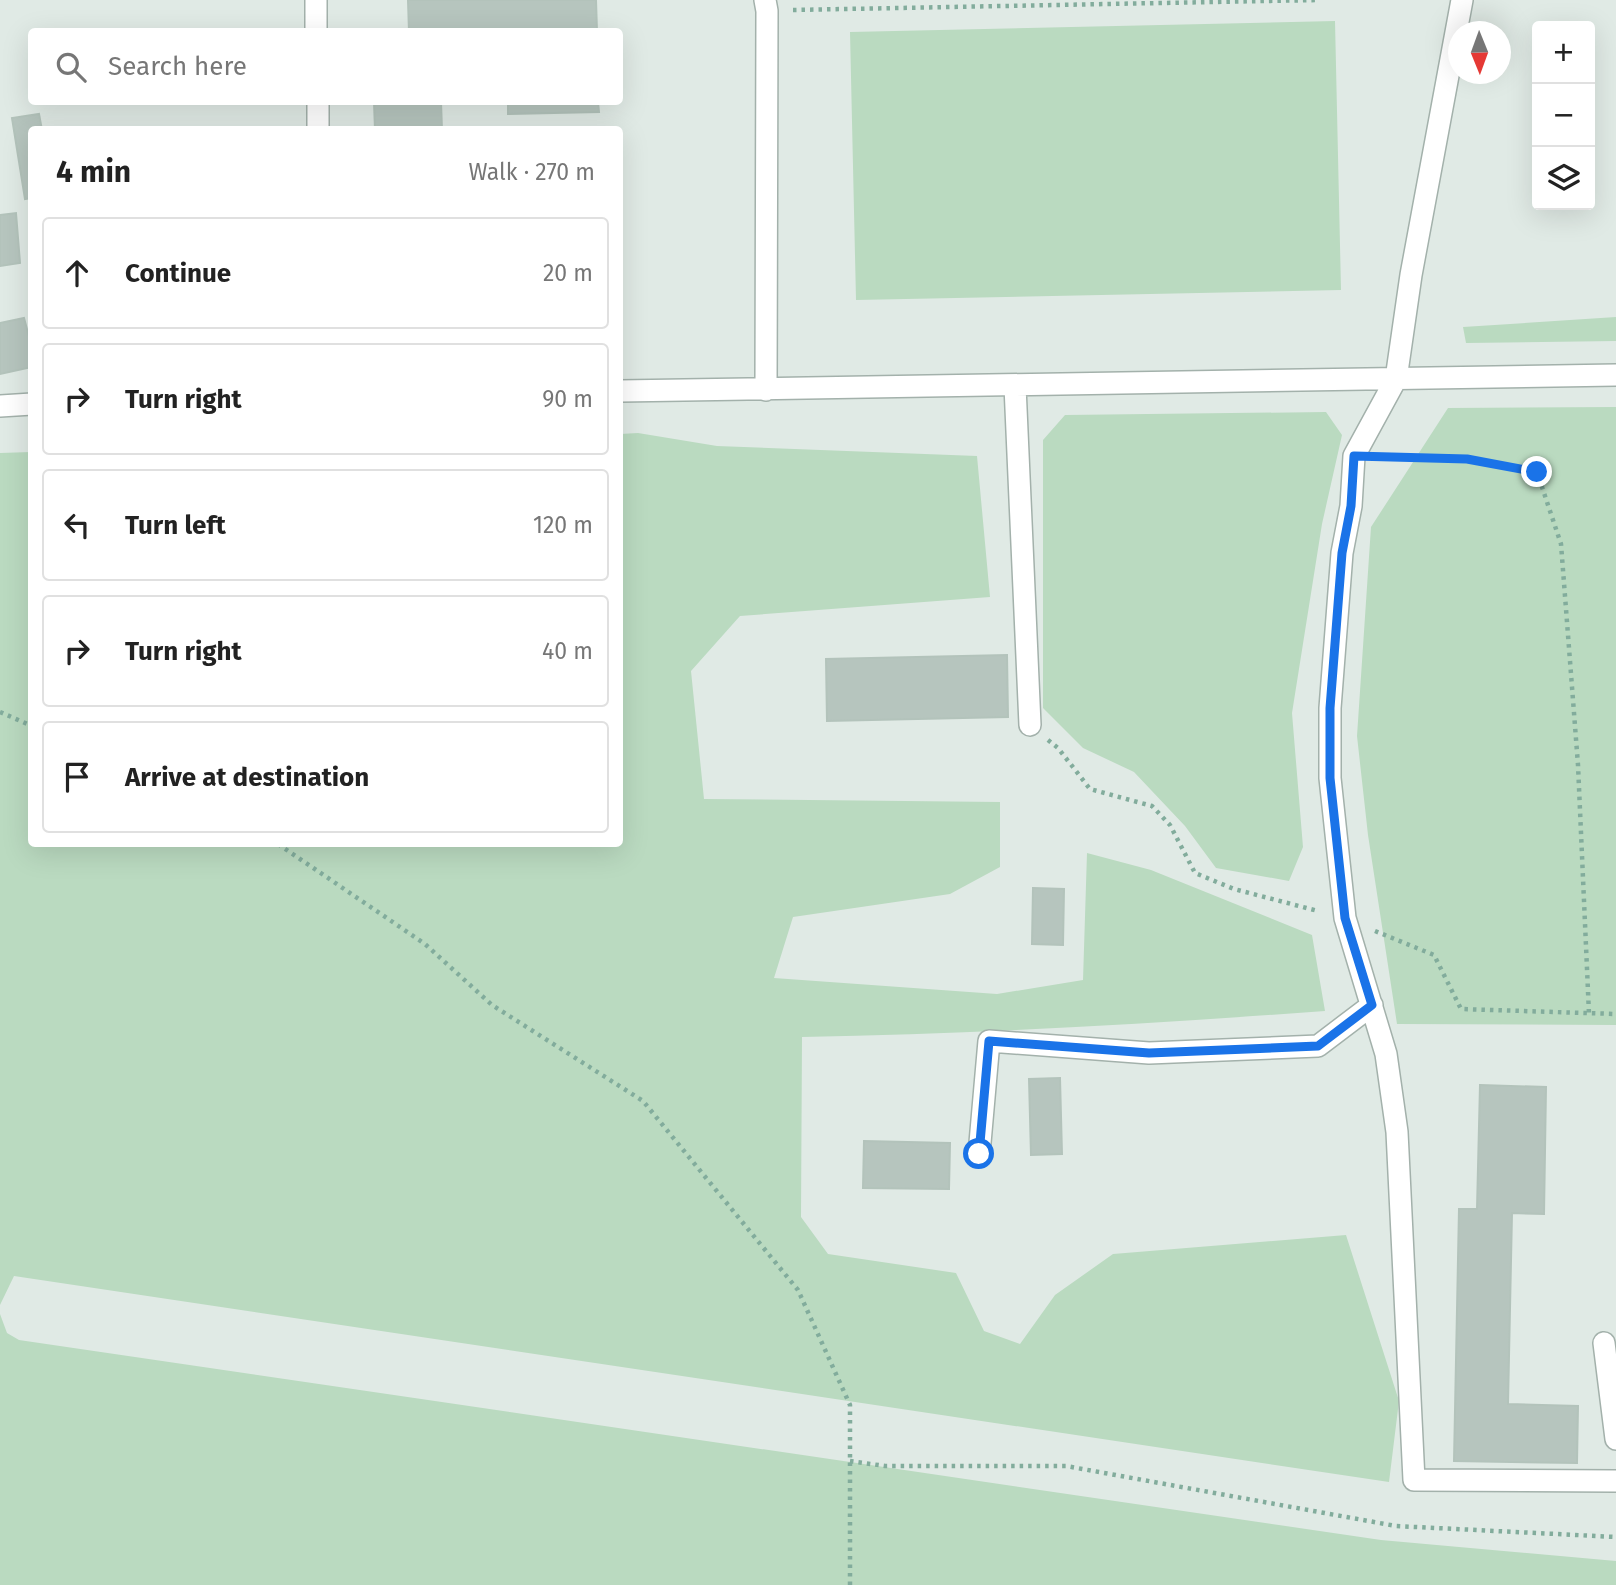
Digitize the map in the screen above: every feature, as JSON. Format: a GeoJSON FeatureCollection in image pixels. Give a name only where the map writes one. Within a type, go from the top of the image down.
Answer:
{"type":"FeatureCollection","features":[{"type":"Feature","properties":{"kind":"street"},"geometry":{"type":"LineString","coordinates":[[316,0],[316,28]]}},
{"type":"Feature","properties":{"kind":"street"},"geometry":{"type":"LineString","coordinates":[[1462,0],[1411,275],[1396,379],[1354,456],[1351,506],[1342,553],[1330,708],[1330,778],[1345,918],[1386,1054],[1397,1132],[1414,1480],[1616,1481]]}},
{"type":"Feature","properties":{"kind":"street"},"geometry":{"type":"LineString","coordinates":[[766,5],[766,390]]}},
{"type":"Feature","properties":{"kind":"street"},"geometry":{"type":"LineString","coordinates":[[317,105],[318,126]]}},
{"type":"Feature","properties":{"kind":"street"},"geometry":{"type":"LineString","coordinates":[[623,391],[1616,375]]}},
{"type":"Feature","properties":{"kind":"street"},"geometry":{"type":"LineString","coordinates":[[1015,386],[1030,725]]}},
{"type":"Feature","properties":{"kind":"street"},"geometry":{"type":"LineString","coordinates":[[0,406],[28,404]]}},
{"type":"Feature","properties":{"kind":"street"},"geometry":{"type":"LineString","coordinates":[[979,1154],[989,1041],[1149,1053],[1318,1046],[1372,1005]]}},
{"type":"Feature","properties":{"kind":"street"},"geometry":{"type":"LineString","coordinates":[[1604,1343],[1616,1439]]}},
{"type":"Feature","properties":{"kind":"path"},"geometry":{"type":"LineString","coordinates":[[766,5],[1318,0]]}},
{"type":"Feature","properties":{"kind":"path"},"geometry":{"type":"LineString","coordinates":[[1354,456],[1467,459],[1537,472],[1561,544],[1578,765],[1589,1014]]}},
{"type":"Feature","properties":{"kind":"path"},"geometry":{"type":"LineString","coordinates":[[0,712],[28,724]]}},
{"type":"Feature","properties":{"kind":"path"},"geometry":{"type":"LineString","coordinates":[[1030,725],[1058,748],[1090,789],[1152,806],[1170,825],[1195,873],[1234,889],[1345,918],[1434,955],[1461,1009],[1616,1014]]}},
{"type":"Feature","properties":{"kind":"path"},"geometry":{"type":"LineString","coordinates":[[282,847],[425,944],[492,1005],[643,1101],[798,1290],[850,1405],[850,1585]]}},
{"type":"Feature","properties":{"kind":"path"},"geometry":{"type":"LineString","coordinates":[[850,1461],[885,1466],[1066,1466],[1396,1526],[1616,1537]]}},
{"type":"Feature","properties":{"kind":"green space"},"geometry":{"type":"Polygon","coordinates":[[[1335,21],[1341,290],[856,300],[850,32],[1335,21]]]}},
{"type":"Feature","properties":{"kind":"green space"},"geometry":{"type":"Polygon","coordinates":[[[1616,317],[1616,341],[1466,343],[1463,327],[1616,317]]]}},
{"type":"Feature","properties":{"kind":"green space"},"geometry":{"type":"Polygon","coordinates":[[[1616,407],[1616,1025],[1397,1024],[1368,835],[1357,736],[1371,527],[1448,408],[1616,407]]]}},
{"type":"Feature","properties":{"kind":"green space"},"geometry":{"type":"Polygon","coordinates":[[[1326,412],[1342,435],[1322,524],[1292,713],[1303,847],[1289,881],[1216,868],[1185,826],[1134,772],[1083,748],[1043,708],[1043,440],[1065,415],[1326,412]]]}},
{"type":"Feature","properties":{"kind":"green space"},"geometry":{"type":"Polygon","coordinates":[[[638,433],[717,446],[977,456],[990,597],[740,616],[691,671],[704,799],[1000,802],[1000,867],[950,894],[793,917],[774,978],[997,994],[1083,980],[1087,853],[1151,870],[1312,935],[1325,1011],[1064,1028],[802,1037],[801,1217],[828,1254],[956,1273],[984,1331],[1020,1344],[1055,1295],[1113,1254],[1346,1235],[1399,1401],[1389,1482],[14,1276],[0,1305],[0,453],[28,452],[28,847],[623,847],[623,434],[638,433]]]}},
{"type":"Feature","properties":{"kind":"green space"},"geometry":{"type":"Polygon","coordinates":[[[0,1314],[7,1333],[19,1340],[1381,1540],[1616,1561],[1616,1585],[0,1585],[0,1314]]]}},
{"type":"Feature","properties":{"kind":"building"},"geometry":{"type":"Polygon","coordinates":[[[408,0],[596,0],[597,28],[409,28],[408,0]]]}},
{"type":"Feature","properties":{"kind":"building"},"geometry":{"type":"Polygon","coordinates":[[[374,105],[441,105],[442,126],[375,126],[374,105]]]}},
{"type":"Feature","properties":{"kind":"building"},"geometry":{"type":"Polygon","coordinates":[[[508,105],[598,105],[599,112],[508,114],[508,105]]]}},
{"type":"Feature","properties":{"kind":"building"},"geometry":{"type":"Polygon","coordinates":[[[39,114],[41,126],[28,126],[28,199],[25,199],[12,118],[39,114]]]}},
{"type":"Feature","properties":{"kind":"building"},"geometry":{"type":"Polygon","coordinates":[[[16,213],[20,263],[0,266],[0,215],[16,213]]]}},
{"type":"Feature","properties":{"kind":"building"},"geometry":{"type":"Polygon","coordinates":[[[24,318],[28,333],[28,368],[0,374],[0,323],[24,318]]]}},
{"type":"Feature","properties":{"kind":"building"},"geometry":{"type":"Polygon","coordinates":[[[1007,655],[1008,717],[827,721],[826,659],[1007,655]]]}},
{"type":"Feature","properties":{"kind":"building"},"geometry":{"type":"Polygon","coordinates":[[[1033,888],[1064,889],[1063,945],[1032,944],[1033,888]]]}},
{"type":"Feature","properties":{"kind":"building"},"geometry":{"type":"Polygon","coordinates":[[[1060,1078],[1062,1154],[1031,1155],[1029,1079],[1060,1078]]]}},
{"type":"Feature","properties":{"kind":"building"},"geometry":{"type":"Polygon","coordinates":[[[1480,1085],[1546,1087],[1544,1214],[1512,1213],[1508,1404],[1578,1406],[1577,1463],[1454,1461],[1459,1209],[1477,1209],[1480,1085]]]}},
{"type":"Feature","properties":{"kind":"building"},"geometry":{"type":"Polygon","coordinates":[[[864,1141],[950,1143],[949,1189],[863,1188],[864,1141]]]}},
{"type":"Feature","properties":{"kind":"route"},"geometry":{"type":"LineString","coordinates":[[979,1154],[989,1041],[1149,1053],[1318,1046],[1372,1005],[1345,918],[1330,778],[1330,708],[1342,553],[1351,506],[1354,456],[1467,459],[1537,472]]}}]}
